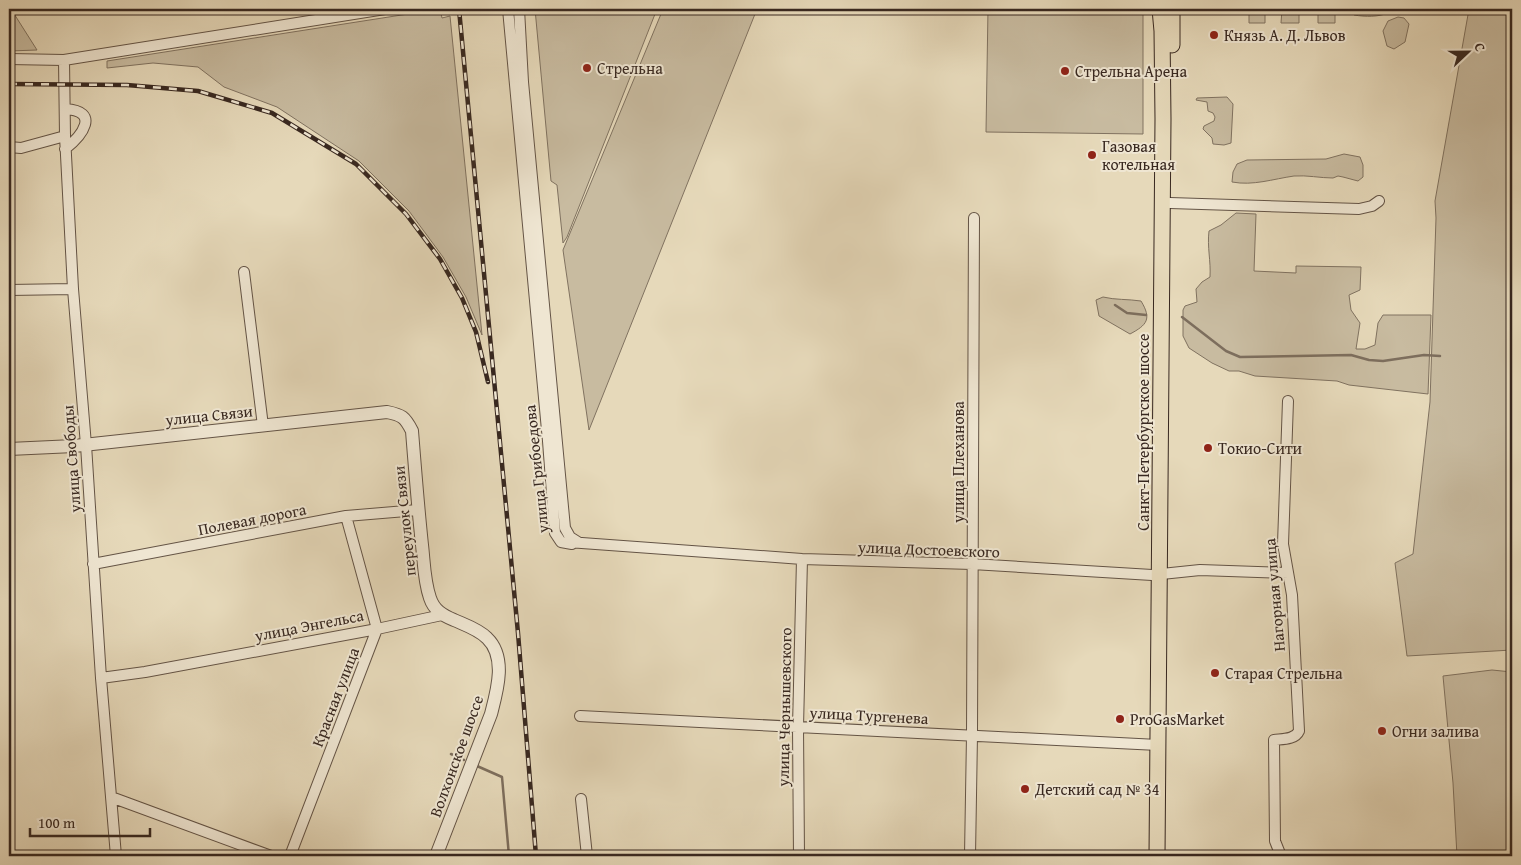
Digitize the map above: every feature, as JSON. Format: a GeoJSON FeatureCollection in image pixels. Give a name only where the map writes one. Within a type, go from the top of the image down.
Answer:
{"type":"FeatureCollection","features":[{"type":"Feature","properties":{"kind":"main road","name":"Санкт-Петербургское шоссе"},"geometry":{"type":"LineString","coordinates":[[1160,9],[1163,119],[1163,573],[1167,856]]}},
{"type":"Feature","properties":{"kind":"main road","name":"Санкт-Петербургское шоссе"},"geometry":{"type":"LineString","coordinates":[[1157,856],[1172,9]]}},
{"type":"Feature","properties":{"kind":"street"},"geometry":{"type":"LineString","coordinates":[[9,59],[64,60],[385,9]]}},
{"type":"Feature","properties":{"kind":"street","name":"улица Грибоедова"},"geometry":{"type":"LineString","coordinates":[[508,9],[555,534],[561,542],[581,544]]}},
{"type":"Feature","properties":{"kind":"street","name":"улица Грибоедова"},"geometry":{"type":"LineString","coordinates":[[519,9],[523,82],[564,518],[567,533],[581,544]]}},
{"type":"Feature","properties":{"kind":"street","name":"улица Свободы"},"geometry":{"type":"LineString","coordinates":[[64,60],[65,149],[73,289],[116,856]]}},
{"type":"Feature","properties":{"kind":"street"},"geometry":{"type":"LineString","coordinates":[[65,109],[77,111],[82,115],[85,127],[81,134],[65,149]]}},
{"type":"Feature","properties":{"kind":"street"},"geometry":{"type":"LineString","coordinates":[[9,147],[22,148],[65,136]]}},
{"type":"Feature","properties":{"kind":"street"},"geometry":{"type":"LineString","coordinates":[[1170,203],[1359,209],[1372,206],[1379,201]]}},
{"type":"Feature","properties":{"kind":"street","name":"улица Плеханова"},"geometry":{"type":"LineString","coordinates":[[970,856],[974,218]]}},
{"type":"Feature","properties":{"kind":"street"},"geometry":{"type":"LineString","coordinates":[[244,272],[263,426]]}},
{"type":"Feature","properties":{"kind":"street"},"geometry":{"type":"LineString","coordinates":[[9,290],[73,289]]}},
{"type":"Feature","properties":{"kind":"street","name":"Нагорная улица"},"geometry":{"type":"LineString","coordinates":[[1281,856],[1276,841],[1274,740],[1294,737],[1299,731],[1292,595],[1283,544],[1288,401]]}},
{"type":"Feature","properties":{"kind":"street","name":"улица Связи"},"geometry":{"type":"LineString","coordinates":[[10,449],[86,445],[387,412],[398,414],[407,420]]}},
{"type":"Feature","properties":{"kind":"street","name":"переулок Связи"},"geometry":{"type":"LineString","coordinates":[[407,420],[412,431],[426,585],[435,608],[442,614]]}},
{"type":"Feature","properties":{"kind":"street","name":"Полевая дорога"},"geometry":{"type":"LineString","coordinates":[[93,564],[346,516],[418,510]]}},
{"type":"Feature","properties":{"kind":"street"},"geometry":{"type":"LineString","coordinates":[[346,516],[377,628]]}},
{"type":"Feature","properties":{"kind":"street","name":"улица Достоевского"},"geometry":{"type":"LineString","coordinates":[[568,542],[802,559],[972,564],[1152,575],[1200,570],[1288,573]]}},
{"type":"Feature","properties":{"kind":"street","name":"улица Чернышевского"},"geometry":{"type":"LineString","coordinates":[[798,856],[798,727],[802,559]]}},
{"type":"Feature","properties":{"kind":"street","name":"улица Энгельса"},"geometry":{"type":"LineString","coordinates":[[101,678],[145,672],[442,614]]}},
{"type":"Feature","properties":{"kind":"street","name":"Волхонское шоссе"},"geometry":{"type":"LineString","coordinates":[[436,856],[491,714],[497,690],[498,666],[496,655],[488,639],[474,629],[442,614]]}},
{"type":"Feature","properties":{"kind":"street","name":"Красная улица"},"geometry":{"type":"LineString","coordinates":[[290,856],[377,628]]}},
{"type":"Feature","properties":{"kind":"street","name":"улица Тургенева"},"geometry":{"type":"LineString","coordinates":[[580,716],[1158,745]]}},
{"type":"Feature","properties":{"kind":"street"},"geometry":{"type":"LineString","coordinates":[[111,797],[271,856]]}},
{"type":"Feature","properties":{"kind":"street"},"geometry":{"type":"LineString","coordinates":[[581,800],[587,856]]}},
{"type":"Feature","properties":{"kind":"shaded area"},"geometry":{"type":"Polygon","coordinates":[[[9,9],[11,9],[37,50],[9,51],[9,9]]]}},
{"type":"Feature","properties":{"kind":"shaded area"},"geometry":{"type":"Polygon","coordinates":[[[440,9],[442,18],[450,16],[482,335],[466,297],[443,257],[409,211],[359,161],[277,107],[224,87],[198,67],[153,63],[107,68],[107,61],[440,9]]]}},
{"type":"Feature","properties":{"kind":"shaded area","name":"Стрельна"},"geometry":{"type":"Polygon","coordinates":[[[535,9],[657,9],[563,243],[557,185],[551,181],[535,9]]]}},
{"type":"Feature","properties":{"kind":"shaded area"},"geometry":{"type":"Polygon","coordinates":[[[666,9],[757,9],[589,430],[563,250],[661,14],[666,9]]]}},
{"type":"Feature","properties":{"kind":"shaded area","name":"Стрельна Арена"},"geometry":{"type":"Polygon","coordinates":[[[988,9],[1143,9],[1143,134],[986,132],[988,9]]]}},
{"type":"Feature","properties":{"kind":"shaded area"},"geometry":{"type":"Polygon","coordinates":[[[1249,9],[1265,9],[1265,23],[1249,23],[1249,9]]]}},
{"type":"Feature","properties":{"kind":"shaded area"},"geometry":{"type":"Polygon","coordinates":[[[1282,9],[1299,9],[1299,23],[1281,23],[1282,9]]]}},
{"type":"Feature","properties":{"kind":"shaded area"},"geometry":{"type":"Polygon","coordinates":[[[1318,9],[1335,9],[1335,23],[1318,23],[1318,9]]]}},
{"type":"Feature","properties":{"kind":"shaded area"},"geometry":{"type":"Polygon","coordinates":[[[1350,9],[1390,9],[1388,13],[1367,16],[1354,15],[1350,9]]]}},
{"type":"Feature","properties":{"kind":"shaded area"},"geometry":{"type":"Polygon","coordinates":[[[1469,9],[1512,9],[1512,650],[1407,656],[1395,563],[1413,554],[1430,402],[1435,201],[1469,9]]]}},
{"type":"Feature","properties":{"kind":"shaded area"},"geometry":{"type":"Polygon","coordinates":[[[1398,17],[1404,18],[1409,24],[1405,42],[1394,49],[1387,46],[1383,31],[1388,21],[1398,17]]]}},
{"type":"Feature","properties":{"kind":"shaded area"},"geometry":{"type":"Polygon","coordinates":[[[1227,97],[1233,104],[1231,143],[1224,145],[1213,144],[1212,138],[1203,129],[1204,126],[1214,121],[1215,117],[1213,113],[1208,111],[1207,102],[1196,100],[1197,98],[1227,97]]]}},
{"type":"Feature","properties":{"kind":"shaded area"},"geometry":{"type":"Polygon","coordinates":[[[1344,154],[1360,157],[1363,165],[1363,177],[1358,181],[1338,176],[1333,178],[1294,176],[1255,183],[1232,182],[1233,172],[1237,164],[1247,160],[1326,159],[1344,154]]]}},
{"type":"Feature","properties":{"kind":"shaded area"},"geometry":{"type":"Polygon","coordinates":[[[1236,213],[1256,214],[1254,271],[1296,273],[1296,266],[1361,267],[1360,290],[1349,295],[1351,310],[1360,323],[1356,349],[1365,349],[1375,345],[1378,323],[1383,315],[1431,315],[1428,394],[1349,385],[1337,381],[1255,376],[1239,371],[1229,371],[1212,363],[1189,348],[1183,336],[1183,310],[1185,306],[1197,302],[1196,289],[1210,277],[1209,231],[1221,225],[1236,213]]]}},
{"type":"Feature","properties":{"kind":"shaded area"},"geometry":{"type":"Polygon","coordinates":[[[1103,297],[1141,301],[1146,312],[1146,321],[1140,328],[1130,334],[1099,316],[1096,300],[1103,297]]]}},
{"type":"Feature","properties":{"kind":"shaded area"},"geometry":{"type":"Polygon","coordinates":[[[1492,670],[1512,672],[1512,856],[1457,856],[1453,783],[1443,676],[1492,670]]]}},
{"type":"Feature","properties":{"kind":"waterway"},"geometry":{"type":"LineString","coordinates":[[1115,305],[1127,313],[1146,315]]}},
{"type":"Feature","properties":{"kind":"waterway"},"geometry":{"type":"LineString","coordinates":[[1182,317],[1226,351],[1240,357],[1351,355],[1369,360],[1383,361],[1424,355],[1440,356]]}},
{"type":"Feature","properties":{"kind":"waterway"},"geometry":{"type":"LineString","coordinates":[[451,754],[464,760]]}},
{"type":"Feature","properties":{"kind":"waterway"},"geometry":{"type":"LineString","coordinates":[[477,766],[502,777],[509,856]]}},
{"type":"Feature","properties":{"kind":"railway"},"geometry":{"type":"LineString","coordinates":[[459,9],[518,633],[536,856]]}},
{"type":"Feature","properties":{"kind":"railway"},"geometry":{"type":"LineString","coordinates":[[9,84],[127,85],[198,91],[272,113],[356,164],[406,214],[440,259],[462,298],[476,332],[488,382]]}},
{"type":"Feature","properties":{"kind":"place","name":"Князь А. Д. Львов"},"geometry":{"type":"Point","coordinates":[1214,35]}},
{"type":"Feature","properties":{"kind":"place","name":"Стрельна"},"geometry":{"type":"Point","coordinates":[587,68]}},
{"type":"Feature","properties":{"kind":"place","name":"Стрельна Арена"},"geometry":{"type":"Point","coordinates":[1065,71]}},
{"type":"Feature","properties":{"kind":"place","name":"Газовая котельная"},"geometry":{"type":"Point","coordinates":[1092,155]}},
{"type":"Feature","properties":{"kind":"place","name":"Токио-Сити"},"geometry":{"type":"Point","coordinates":[1208,448]}},
{"type":"Feature","properties":{"kind":"place","name":"Старая Стрельна"},"geometry":{"type":"Point","coordinates":[1215,673]}},
{"type":"Feature","properties":{"kind":"place","name":"ProGasMarket"},"geometry":{"type":"Point","coordinates":[1120,719]}},
{"type":"Feature","properties":{"kind":"place","name":"Огни залива"},"geometry":{"type":"Point","coordinates":[1382,731]}},
{"type":"Feature","properties":{"kind":"place","name":"Детский сад № 34"},"geometry":{"type":"Point","coordinates":[1025,789]}}]}
